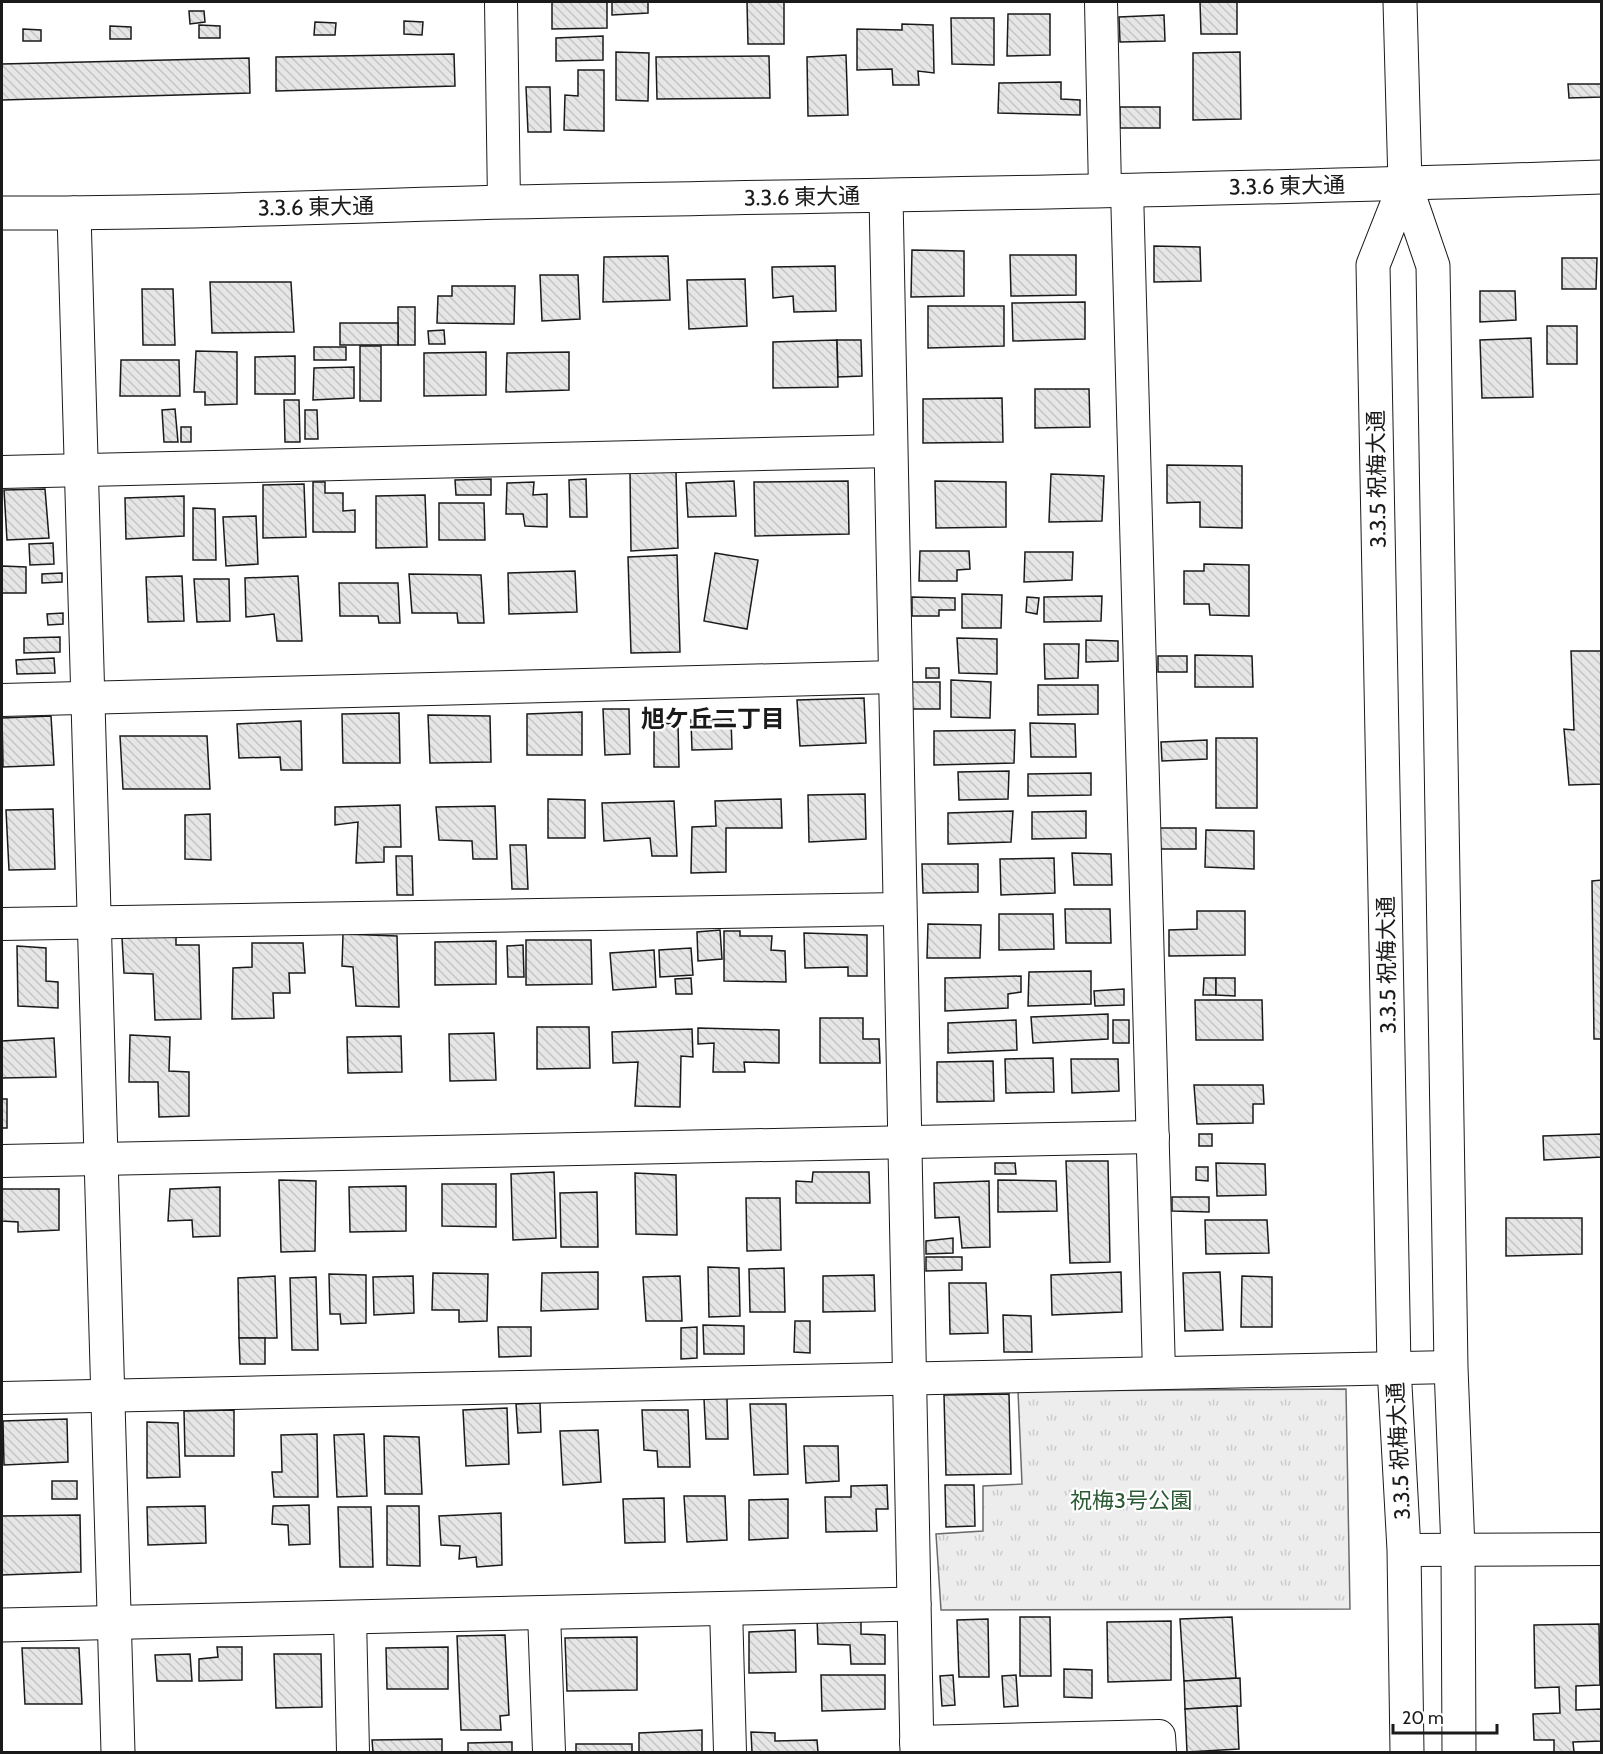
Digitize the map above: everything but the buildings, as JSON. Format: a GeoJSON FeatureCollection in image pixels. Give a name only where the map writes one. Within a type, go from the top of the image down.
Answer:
{"type":"FeatureCollection","features":[{"type":"Feature","properties":{"kind":"street"},"geometry":{"type":"LineString","coordinates":[[501,2],[504,202]]}},
{"type":"Feature","properties":{"kind":"street"},"geometry":{"type":"LineString","coordinates":[[1101,2],[1116,190],[1153,1137],[1159,1373]]}},
{"type":"Feature","properties":{"kind":"street","name":"3.3.5 祝梅大通"},"geometry":{"type":"LineString","coordinates":[[1400,2],[1405,184],[1433,266],[1451,1367],[1458,1550],[1459,1752]]}},
{"type":"Feature","properties":{"kind":"street","name":"3.3.6 東大通"},"geometry":{"type":"LineString","coordinates":[[2,213],[886,196],[1602,177]]}},
{"type":"Feature","properties":{"kind":"street","name":"3.3.5 祝梅大通"},"geometry":{"type":"LineString","coordinates":[[1405,184],[1373,265],[1394,1367],[1404,1550],[1407,1752]]}},
{"type":"Feature","properties":{"kind":"street"},"geometry":{"type":"LineString","coordinates":[[886,196],[917,1747],[1160,1736],[1160,1752]]}},
{"type":"Feature","properties":{"kind":"street"},"geometry":{"type":"LineString","coordinates":[[74,213],[118,1752]]}},
{"type":"Feature","properties":{"kind":"street"},"geometry":{"type":"LineString","coordinates":[[2,472],[891,451]]}},
{"type":"Feature","properties":{"kind":"street"},"geometry":{"type":"LineString","coordinates":[[2,700],[895,677]]}},
{"type":"Feature","properties":{"kind":"street"},"geometry":{"type":"LineString","coordinates":[[2,924],[900,909]]}},
{"type":"Feature","properties":{"kind":"street"},"geometry":{"type":"LineString","coordinates":[[2,1161],[1153,1137]]}},
{"type":"Feature","properties":{"kind":"street"},"geometry":{"type":"LineString","coordinates":[[2,1398],[1451,1367]]}},
{"type":"Feature","properties":{"kind":"street"},"geometry":{"type":"LineString","coordinates":[[1404,1550],[1602,1549]]}},
{"type":"Feature","properties":{"kind":"street"},"geometry":{"type":"LineString","coordinates":[[2,1625],[914,1604]]}},
{"type":"Feature","properties":{"kind":"street"},"geometry":{"type":"LineString","coordinates":[[726,1608],[730,1752]]}},
{"type":"Feature","properties":{"kind":"street"},"geometry":{"type":"LineString","coordinates":[[544,1612],[549,1752]]}},
{"type":"Feature","properties":{"kind":"street"},"geometry":{"type":"LineString","coordinates":[[350,1617],[353,1752]]}},
{"type":"Feature","properties":{"kind":"green space","name":"祝梅3号公園"},"geometry":{"type":"Polygon","coordinates":[[[1346,1389],[1350,1609],[941,1610],[936,1534],[983,1531],[983,1486],[1022,1484],[1018,1391],[1346,1389]]]}},
{"type":"Feature","properties":{"kind":"district","name":"旭ケ丘二丁目"},"geometry":{"type":"Point","coordinates":[713,718]}}]}
